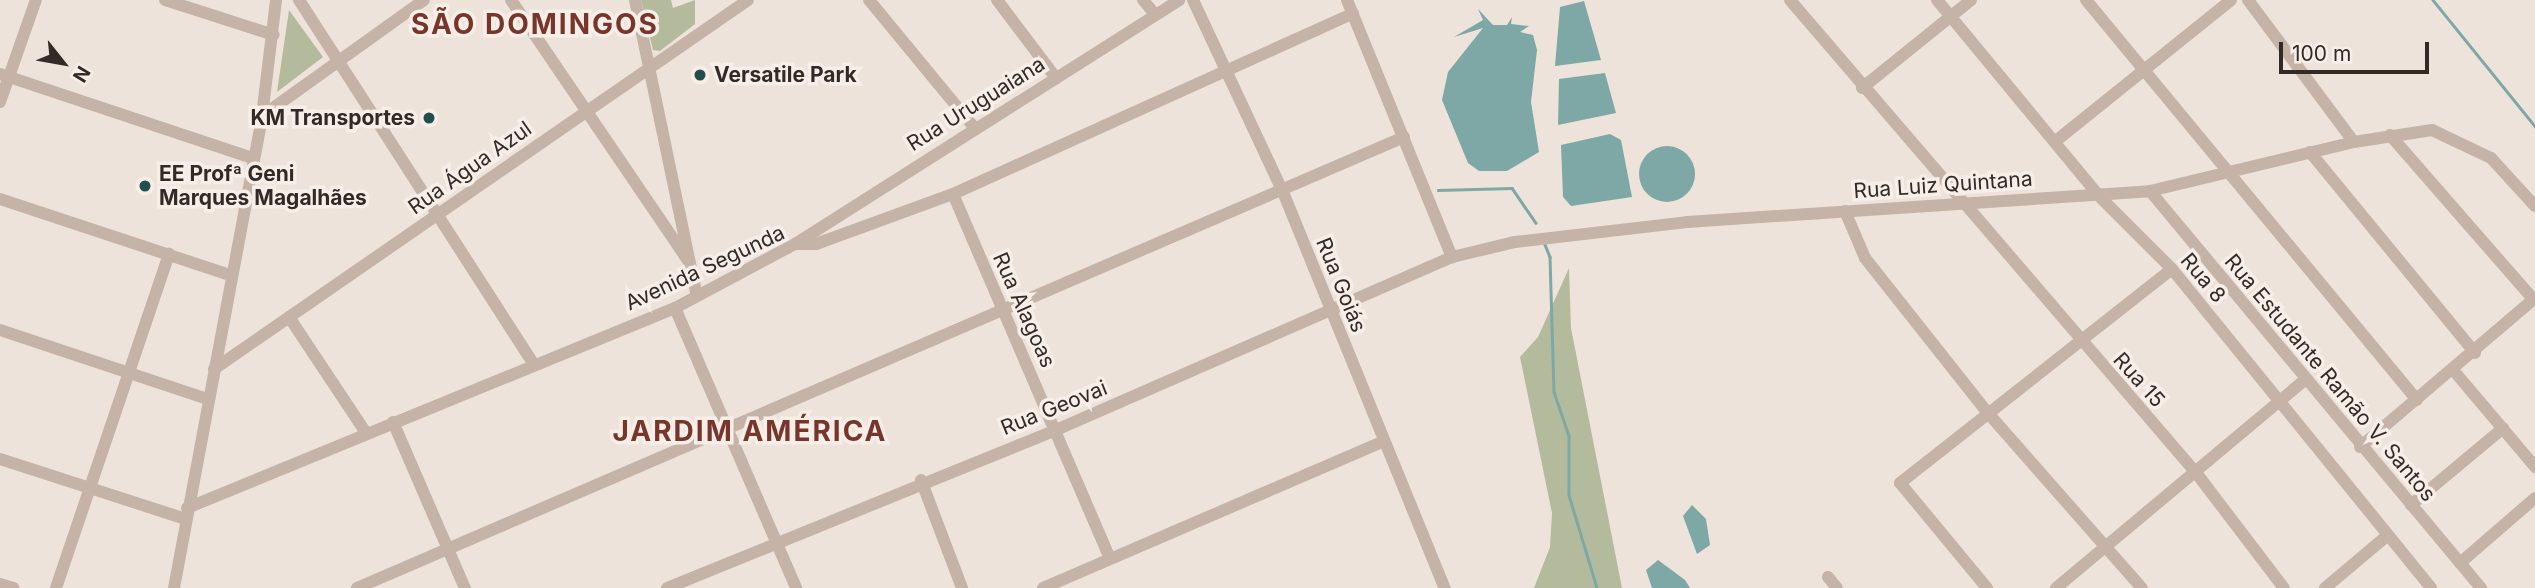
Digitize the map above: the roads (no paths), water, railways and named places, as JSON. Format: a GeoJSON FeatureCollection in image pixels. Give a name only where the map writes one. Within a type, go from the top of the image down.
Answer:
{"type":"FeatureCollection","features":[{"type":"Feature","properties":{"kind":"street"},"geometry":{"type":"LineString","coordinates":[[0,102],[4,75],[36,0]]}},
{"type":"Feature","properties":{"kind":"street"},"geometry":{"type":"LineString","coordinates":[[165,0],[274,36]]}},
{"type":"Feature","properties":{"kind":"street"},"geometry":{"type":"LineString","coordinates":[[174,588],[230,275],[262,116],[274,36],[276,0]]}},
{"type":"Feature","properties":{"kind":"street"},"geometry":{"type":"LineString","coordinates":[[299,0],[532,362]]}},
{"type":"Feature","properties":{"kind":"street"},"geometry":{"type":"LineString","coordinates":[[262,116],[424,0]]}},
{"type":"Feature","properties":{"kind":"street"},"geometry":{"type":"LineString","coordinates":[[510,0],[690,263]]}},
{"type":"Feature","properties":{"kind":"street"},"geometry":{"type":"LineString","coordinates":[[635,0],[697,296]]}},
{"type":"Feature","properties":{"kind":"street","name":"Rua Água Azul"},"geometry":{"type":"LineString","coordinates":[[214,369],[648,65],[748,0]]}},
{"type":"Feature","properties":{"kind":"street"},"geometry":{"type":"LineString","coordinates":[[869,0],[973,127]]}},
{"type":"Feature","properties":{"kind":"street"},"geometry":{"type":"LineString","coordinates":[[997,0],[1056,78]]}},
{"type":"Feature","properties":{"kind":"street"},"geometry":{"type":"LineString","coordinates":[[1143,0],[1153,12]]}},
{"type":"Feature","properties":{"kind":"street","name":"Rua Uruguaiana"},"geometry":{"type":"LineString","coordinates":[[794,244],[973,127],[1056,78],[1153,12],[1179,0]]}},
{"type":"Feature","properties":{"kind":"street","name":"Rua Goiás"},"geometry":{"type":"LineString","coordinates":[[1193,0],[1228,68],[1283,192],[1446,588]]}},
{"type":"Feature","properties":{"kind":"street"},"geometry":{"type":"LineString","coordinates":[[1347,0],[1452,257]]}},
{"type":"Feature","properties":{"kind":"street","name":"Rua 15"},"geometry":{"type":"LineString","coordinates":[[1790,0],[1959,203],[2197,474],[2284,588]]}},
{"type":"Feature","properties":{"kind":"street","name":"Rua 8"},"geometry":{"type":"LineString","coordinates":[[1937,0],[2057,140],[2099,196],[2172,269],[2431,588]]}},
{"type":"Feature","properties":{"kind":"street"},"geometry":{"type":"LineString","coordinates":[[1862,88],[1971,0]]}},
{"type":"Feature","properties":{"kind":"street"},"geometry":{"type":"LineString","coordinates":[[2086,0],[2145,67],[2224,172],[2417,400]]}},
{"type":"Feature","properties":{"kind":"street"},"geometry":{"type":"LineString","coordinates":[[2248,0],[2354,142]]}},
{"type":"Feature","properties":{"kind":"street"},"geometry":{"type":"LineString","coordinates":[[2057,140],[2226,3]]}},
{"type":"Feature","properties":{"kind":"street","name":"Avenida Segunda"},"geometry":{"type":"LineString","coordinates":[[187,513],[532,362],[675,308],[794,244],[816,244],[953,194],[1353,13]]}},
{"type":"Feature","properties":{"kind":"street"},"geometry":{"type":"LineString","coordinates":[[4,75],[252,158]]}},
{"type":"Feature","properties":{"kind":"street","name":"Rua Luiz Quintana"},"geometry":{"type":"LineString","coordinates":[[1452,257],[1562,234],[1845,211],[2150,191],[2354,142],[2432,130],[2491,158],[2535,206]]}},
{"type":"Feature","properties":{"kind":"street"},"geometry":{"type":"LineString","coordinates":[[2360,447],[2455,371],[2534,299],[2390,135]]}},
{"type":"Feature","properties":{"kind":"street"},"geometry":{"type":"LineString","coordinates":[[357,588],[1404,138]]}},
{"type":"Feature","properties":{"kind":"street"},"geometry":{"type":"LineString","coordinates":[[2310,152],[2475,353]]}},
{"type":"Feature","properties":{"kind":"street","name":"Rua Estudante Ramão V. Santos"},"geometry":{"type":"LineString","coordinates":[[2150,191],[2360,447],[2481,588]]}},
{"type":"Feature","properties":{"kind":"street","name":"Rua Alagoas"},"geometry":{"type":"LineString","coordinates":[[953,194],[1109,557]]}},
{"type":"Feature","properties":{"kind":"street"},"geometry":{"type":"LineString","coordinates":[[0,199],[230,275]]}},
{"type":"Feature","properties":{"kind":"street"},"geometry":{"type":"LineString","coordinates":[[1845,211],[1865,258],[1988,412],[2108,544],[2142,588]]}},
{"type":"Feature","properties":{"kind":"street"},"geometry":{"type":"LineString","coordinates":[[56,588],[169,254]]}},
{"type":"Feature","properties":{"kind":"street","name":"Rua Geovai"},"geometry":{"type":"LineString","coordinates":[[667,588],[921,480],[1056,429],[1332,313],[1452,257]]}},
{"type":"Feature","properties":{"kind":"street"},"geometry":{"type":"LineString","coordinates":[[1986,588],[1900,483],[1988,412],[2082,345],[2172,269]]}},
{"type":"Feature","properties":{"kind":"street"},"geometry":{"type":"LineString","coordinates":[[675,308],[796,588]]}},
{"type":"Feature","properties":{"kind":"street"},"geometry":{"type":"LineString","coordinates":[[289,317],[366,433]]}},
{"type":"Feature","properties":{"kind":"street"},"geometry":{"type":"LineString","coordinates":[[0,330],[208,399]]}},
{"type":"Feature","properties":{"kind":"street"},"geometry":{"type":"LineString","coordinates":[[2455,371],[2535,467]]}},
{"type":"Feature","properties":{"kind":"street"},"geometry":{"type":"LineString","coordinates":[[2056,588],[2283,404],[2305,380]]}},
{"type":"Feature","properties":{"kind":"street"},"geometry":{"type":"LineString","coordinates":[[393,422],[466,588]]}},
{"type":"Feature","properties":{"kind":"street"},"geometry":{"type":"LineString","coordinates":[[2411,505],[2504,428]]}},
{"type":"Feature","properties":{"kind":"street"},"geometry":{"type":"LineString","coordinates":[[1043,588],[1109,557],[1384,441]]}},
{"type":"Feature","properties":{"kind":"street"},"geometry":{"type":"LineString","coordinates":[[0,459],[91,490],[187,513]]}},
{"type":"Feature","properties":{"kind":"street"},"geometry":{"type":"LineString","coordinates":[[921,480],[962,588]]}},
{"type":"Feature","properties":{"kind":"street"},"geometry":{"type":"LineString","coordinates":[[2460,563],[2535,498]]}},
{"type":"Feature","properties":{"kind":"street"},"geometry":{"type":"LineString","coordinates":[[2325,588],[2388,535]]}},
{"type":"Feature","properties":{"kind":"street"},"geometry":{"type":"LineString","coordinates":[[1828,577],[1837,588]]}},
{"type":"Feature","properties":{"kind":"street"},"geometry":{"type":"LineString","coordinates":[[0,584],[13,588]]}},
{"type":"Feature","properties":{"kind":"water"},"geometry":{"type":"Polygon","coordinates":[[[1584,1],[1601,60],[1555,66],[1560,7],[1584,1]]]}},
{"type":"Feature","properties":{"kind":"water"},"geometry":{"type":"Polygon","coordinates":[[[1478,9],[1493,25],[1507,25],[1512,17],[1511,24],[1529,26],[1520,32],[1533,35],[1537,50],[1531,102],[1539,152],[1507,171],[1479,171],[1468,163],[1442,100],[1448,72],[1483,28],[1454,37],[1483,20],[1478,9]]]}},
{"type":"Feature","properties":{"kind":"water"},"geometry":{"type":"Polygon","coordinates":[[[1605,73],[1616,113],[1558,125],[1559,79],[1605,73]]]}},
{"type":"Feature","properties":{"kind":"water"},"geometry":{"type":"Polygon","coordinates":[[[1610,134],[1621,140],[1632,197],[1571,206],[1563,197],[1561,145],[1610,134]]]}},
{"type":"Feature","properties":{"kind":"water"},"geometry":{"type":"Polygon","coordinates":[[[1667,146],[1678,148],[1687,154],[1693,163],[1693,185],[1687,194],[1678,200],[1667,202],[1656,200],[1647,194],[1641,185],[1639,174],[1641,163],[1647,154],[1656,148],[1667,146]]]}},
{"type":"Feature","properties":{"kind":"water"},"geometry":{"type":"Polygon","coordinates":[[[1692,505],[1706,519],[1710,545],[1697,554],[1683,516],[1692,505]]]}},
{"type":"Feature","properties":{"kind":"water"},"geometry":{"type":"Polygon","coordinates":[[[1658,560],[1685,580],[1690,588],[1652,588],[1646,570],[1658,560]]]}},
{"type":"Feature","properties":{"kind":"waterway"},"geometry":{"type":"LineString","coordinates":[[2433,0],[2535,126]]}},
{"type":"Feature","properties":{"kind":"waterway"},"geometry":{"type":"LineString","coordinates":[[1438,190],[1512,188],[1536,223]]}},
{"type":"Feature","properties":{"kind":"waterway"},"geometry":{"type":"LineString","coordinates":[[1544,242],[1550,257],[1554,392],[1569,436],[1569,495],[1597,588]]}},
{"type":"Feature","properties":{"kind":"place","name":"Versatile Park"},"geometry":{"type":"Point","coordinates":[700,75]}},
{"type":"Feature","properties":{"kind":"place","name":"KM Transportes"},"geometry":{"type":"Point","coordinates":[429,118]}},
{"type":"Feature","properties":{"kind":"place","name":"EE Profª Geni Marques Magalhães"},"geometry":{"type":"Point","coordinates":[145,186]}},
{"type":"Feature","properties":{"kind":"district","name":"SÃO DOMINGOS"},"geometry":{"type":"Point","coordinates":[535,24]}},
{"type":"Feature","properties":{"kind":"district","name":"JARDIM AMÉRICA"},"geometry":{"type":"Point","coordinates":[750,431]}}]}
